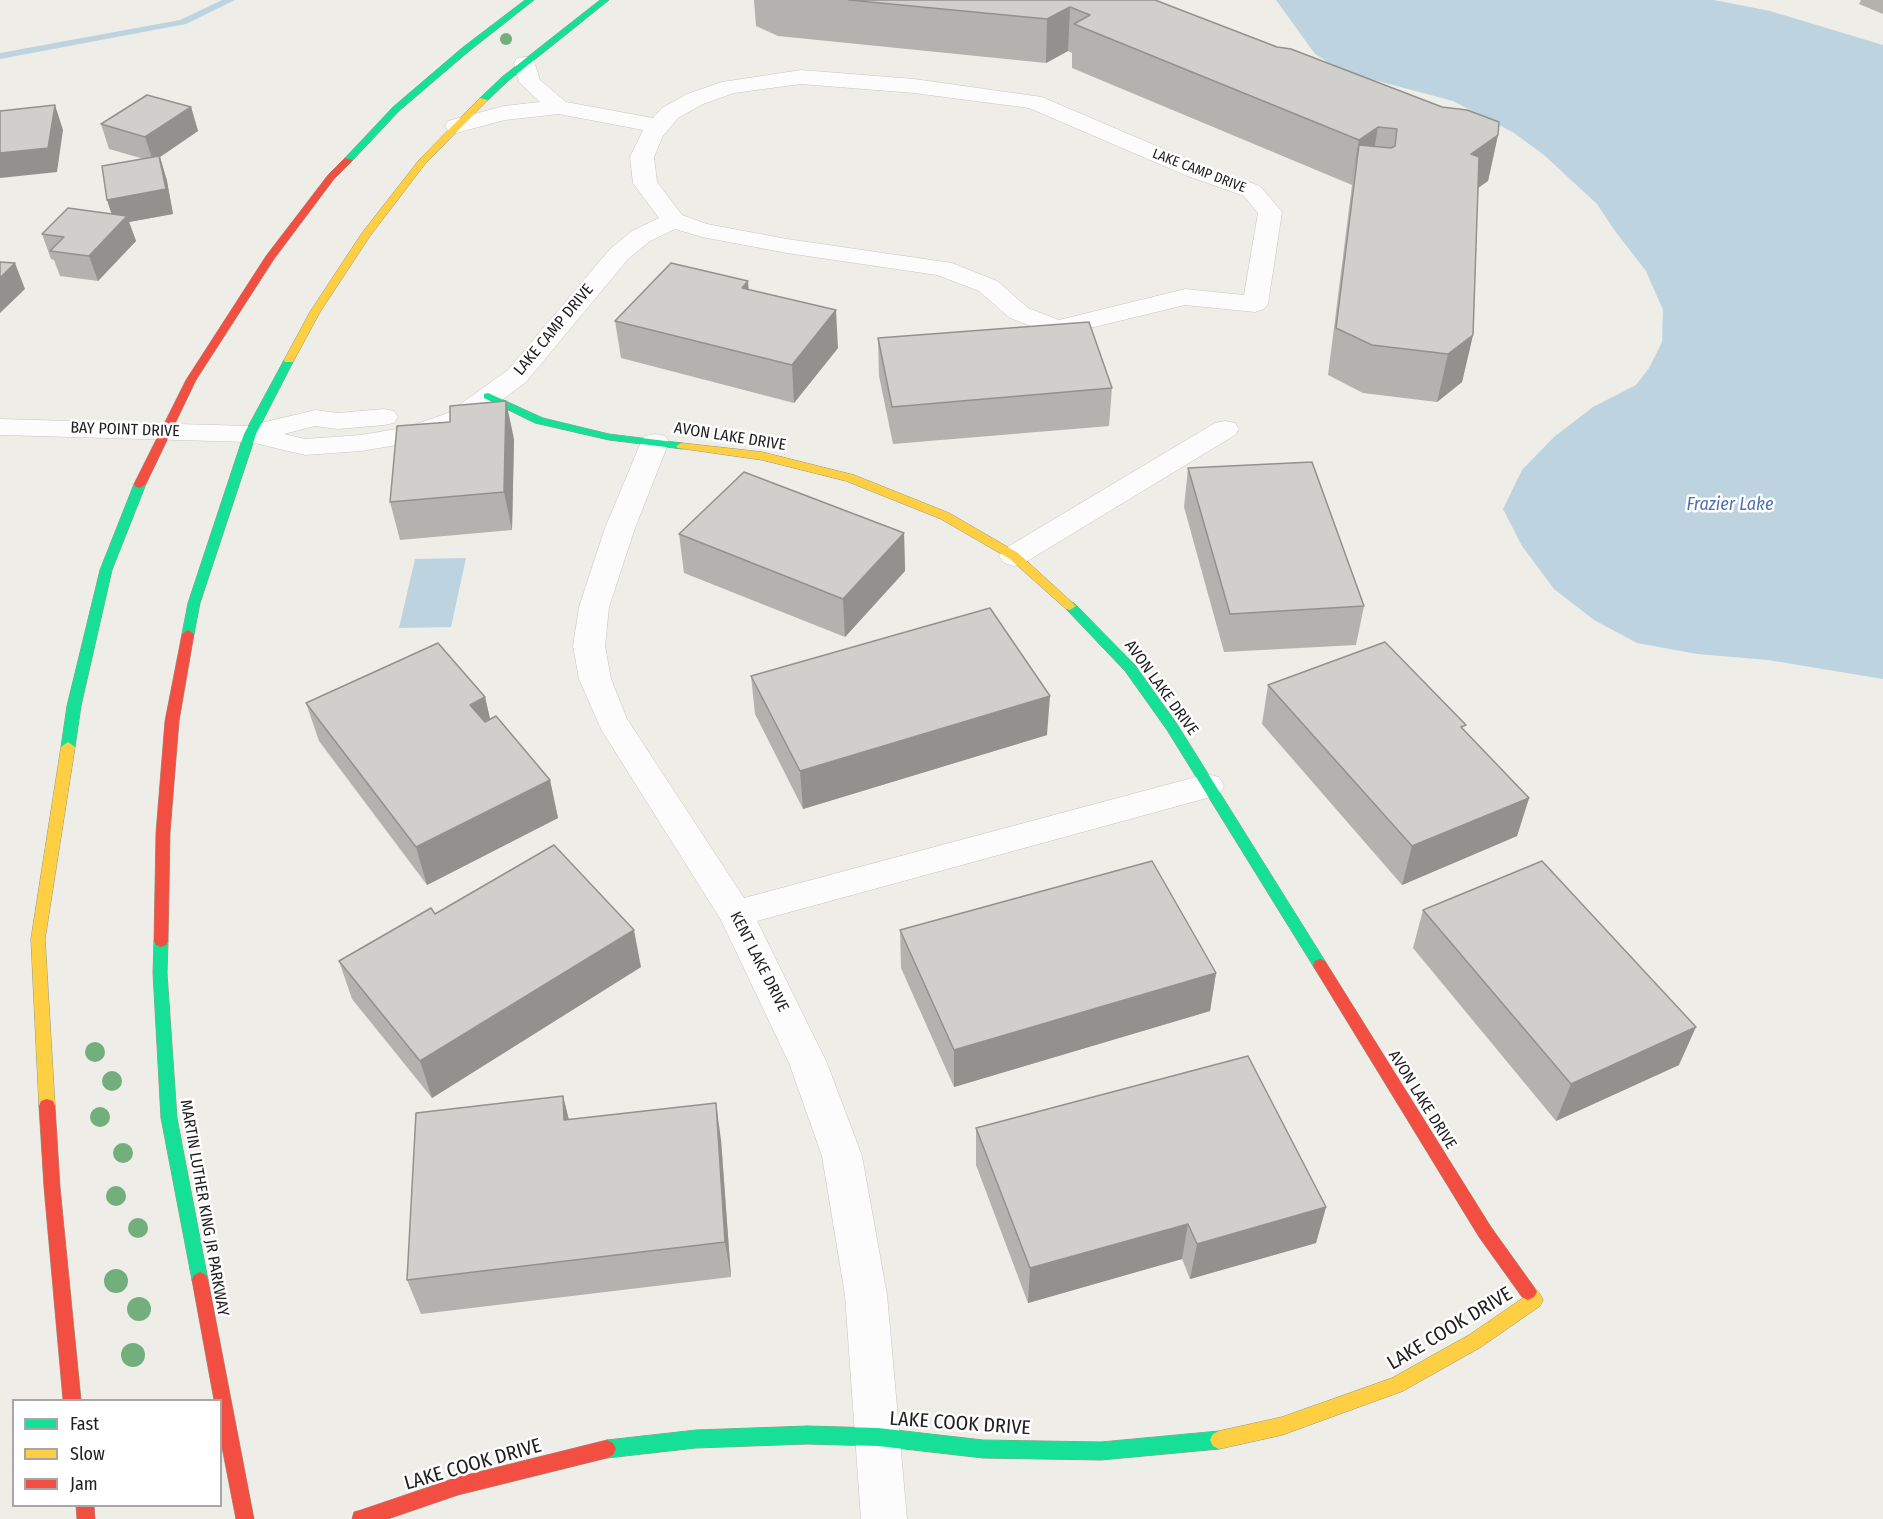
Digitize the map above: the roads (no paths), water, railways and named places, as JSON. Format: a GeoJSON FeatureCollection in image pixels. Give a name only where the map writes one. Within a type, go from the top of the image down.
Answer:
{"type":"FeatureCollection","features":[{"type":"Feature","properties":{"kind":"main road"},"geometry":{"type":"LineString","coordinates":[[72,1399],[52,1187],[38,939],[74,706],[104,581],[146,468],[191,380],[270,258],[331,177],[396,109],[465,50],[530,0]]}},
{"type":"Feature","properties":{"kind":"main road","name":"MARTIN LUTHER KING JR PARKWAY"},"geometry":{"type":"LineString","coordinates":[[245,1519],[169,1118],[160,973],[163,833],[172,721],[194,603],[250,434],[315,312],[366,235],[422,162],[456,126],[525,63],[605,0]]}},
{"type":"Feature","properties":{"kind":"main road","name":"AVON LAKE DRIVE"},"geometry":{"type":"LineString","coordinates":[[488,396],[539,421],[609,437],[762,456],[850,478],[945,516],[1014,556],[1033,571],[1090,624],[1130,668],[1172,727],[1485,1232],[1534,1300]]}},
{"type":"Feature","properties":{"kind":"main road","name":"LAKE COOK DRIVE"},"geometry":{"type":"LineString","coordinates":[[361,1519],[459,1486],[609,1448],[696,1439],[785,1436],[878,1437],[983,1449],[1101,1451],[1210,1442],[1282,1426],[1397,1384],[1475,1341],[1534,1300]]}},
{"type":"Feature","properties":{"kind":"street"},"geometry":{"type":"LineString","coordinates":[[525,63],[530,82],[559,107]]}},
{"type":"Feature","properties":{"kind":"street","name":"LAKE CAMP DRIVE"},"geometry":{"type":"LineString","coordinates":[[801,77],[914,86],[1034,102],[1193,170],[1252,191],[1270,212],[1255,304],[1185,297],[1057,328],[1019,313],[988,286],[943,268],[787,246],[702,230],[673,220],[645,183],[642,157],[652,134],[659,126],[670,113],[695,99],[730,87],[801,77]]}},
{"type":"Feature","properties":{"kind":"street"},"geometry":{"type":"LineString","coordinates":[[456,126],[504,112],[559,107],[659,126]]}},
{"type":"Feature","properties":{"kind":"street","name":"LAKE CAMP DRIVE"},"geometry":{"type":"LineString","coordinates":[[250,434],[305,447],[380,440],[436,428],[458,419],[517,376],[619,254],[641,236],[673,220]]}},
{"type":"Feature","properties":{"kind":"street","name":"BAY POINT DRIVE"},"geometry":{"type":"LineString","coordinates":[[0,427],[250,434]]}},
{"type":"Feature","properties":{"kind":"street"},"geometry":{"type":"LineString","coordinates":[[1014,556],[1225,429]]}},
{"type":"Feature","properties":{"kind":"street","name":"KENT LAKE DRIVE"},"geometry":{"type":"LineString","coordinates":[[655,441],[620,528],[594,607],[589,646],[595,679],[612,721],[736,914],[808,1063],[842,1156],[866,1295],[884,1519]]}},
{"type":"Feature","properties":{"kind":"street"},"geometry":{"type":"LineString","coordinates":[[736,914],[1207,786]]}},
{"type":"Feature","properties":{"kind":"water","name":"Frazier Lake"},"geometry":{"type":"Polygon","coordinates":[[[1276,0],[1714,0],[1770,11],[1883,45],[1883,679],[1768,660],[1697,654],[1637,643],[1594,620],[1554,589],[1522,546],[1503,509],[1522,470],[1554,437],[1593,407],[1636,385],[1649,368],[1662,342],[1663,310],[1646,271],[1597,204],[1544,155],[1514,133],[1453,101],[1359,76],[1334,66],[1315,54],[1276,0]]]}},
{"type":"Feature","properties":{"kind":"water"},"geometry":{"type":"Polygon","coordinates":[[[466,558],[451,627],[399,628],[415,559],[466,558]]]}},
{"type":"Feature","properties":{"kind":"waterway"},"geometry":{"type":"LineString","coordinates":[[0,56],[183,22],[230,0]]}}]}
